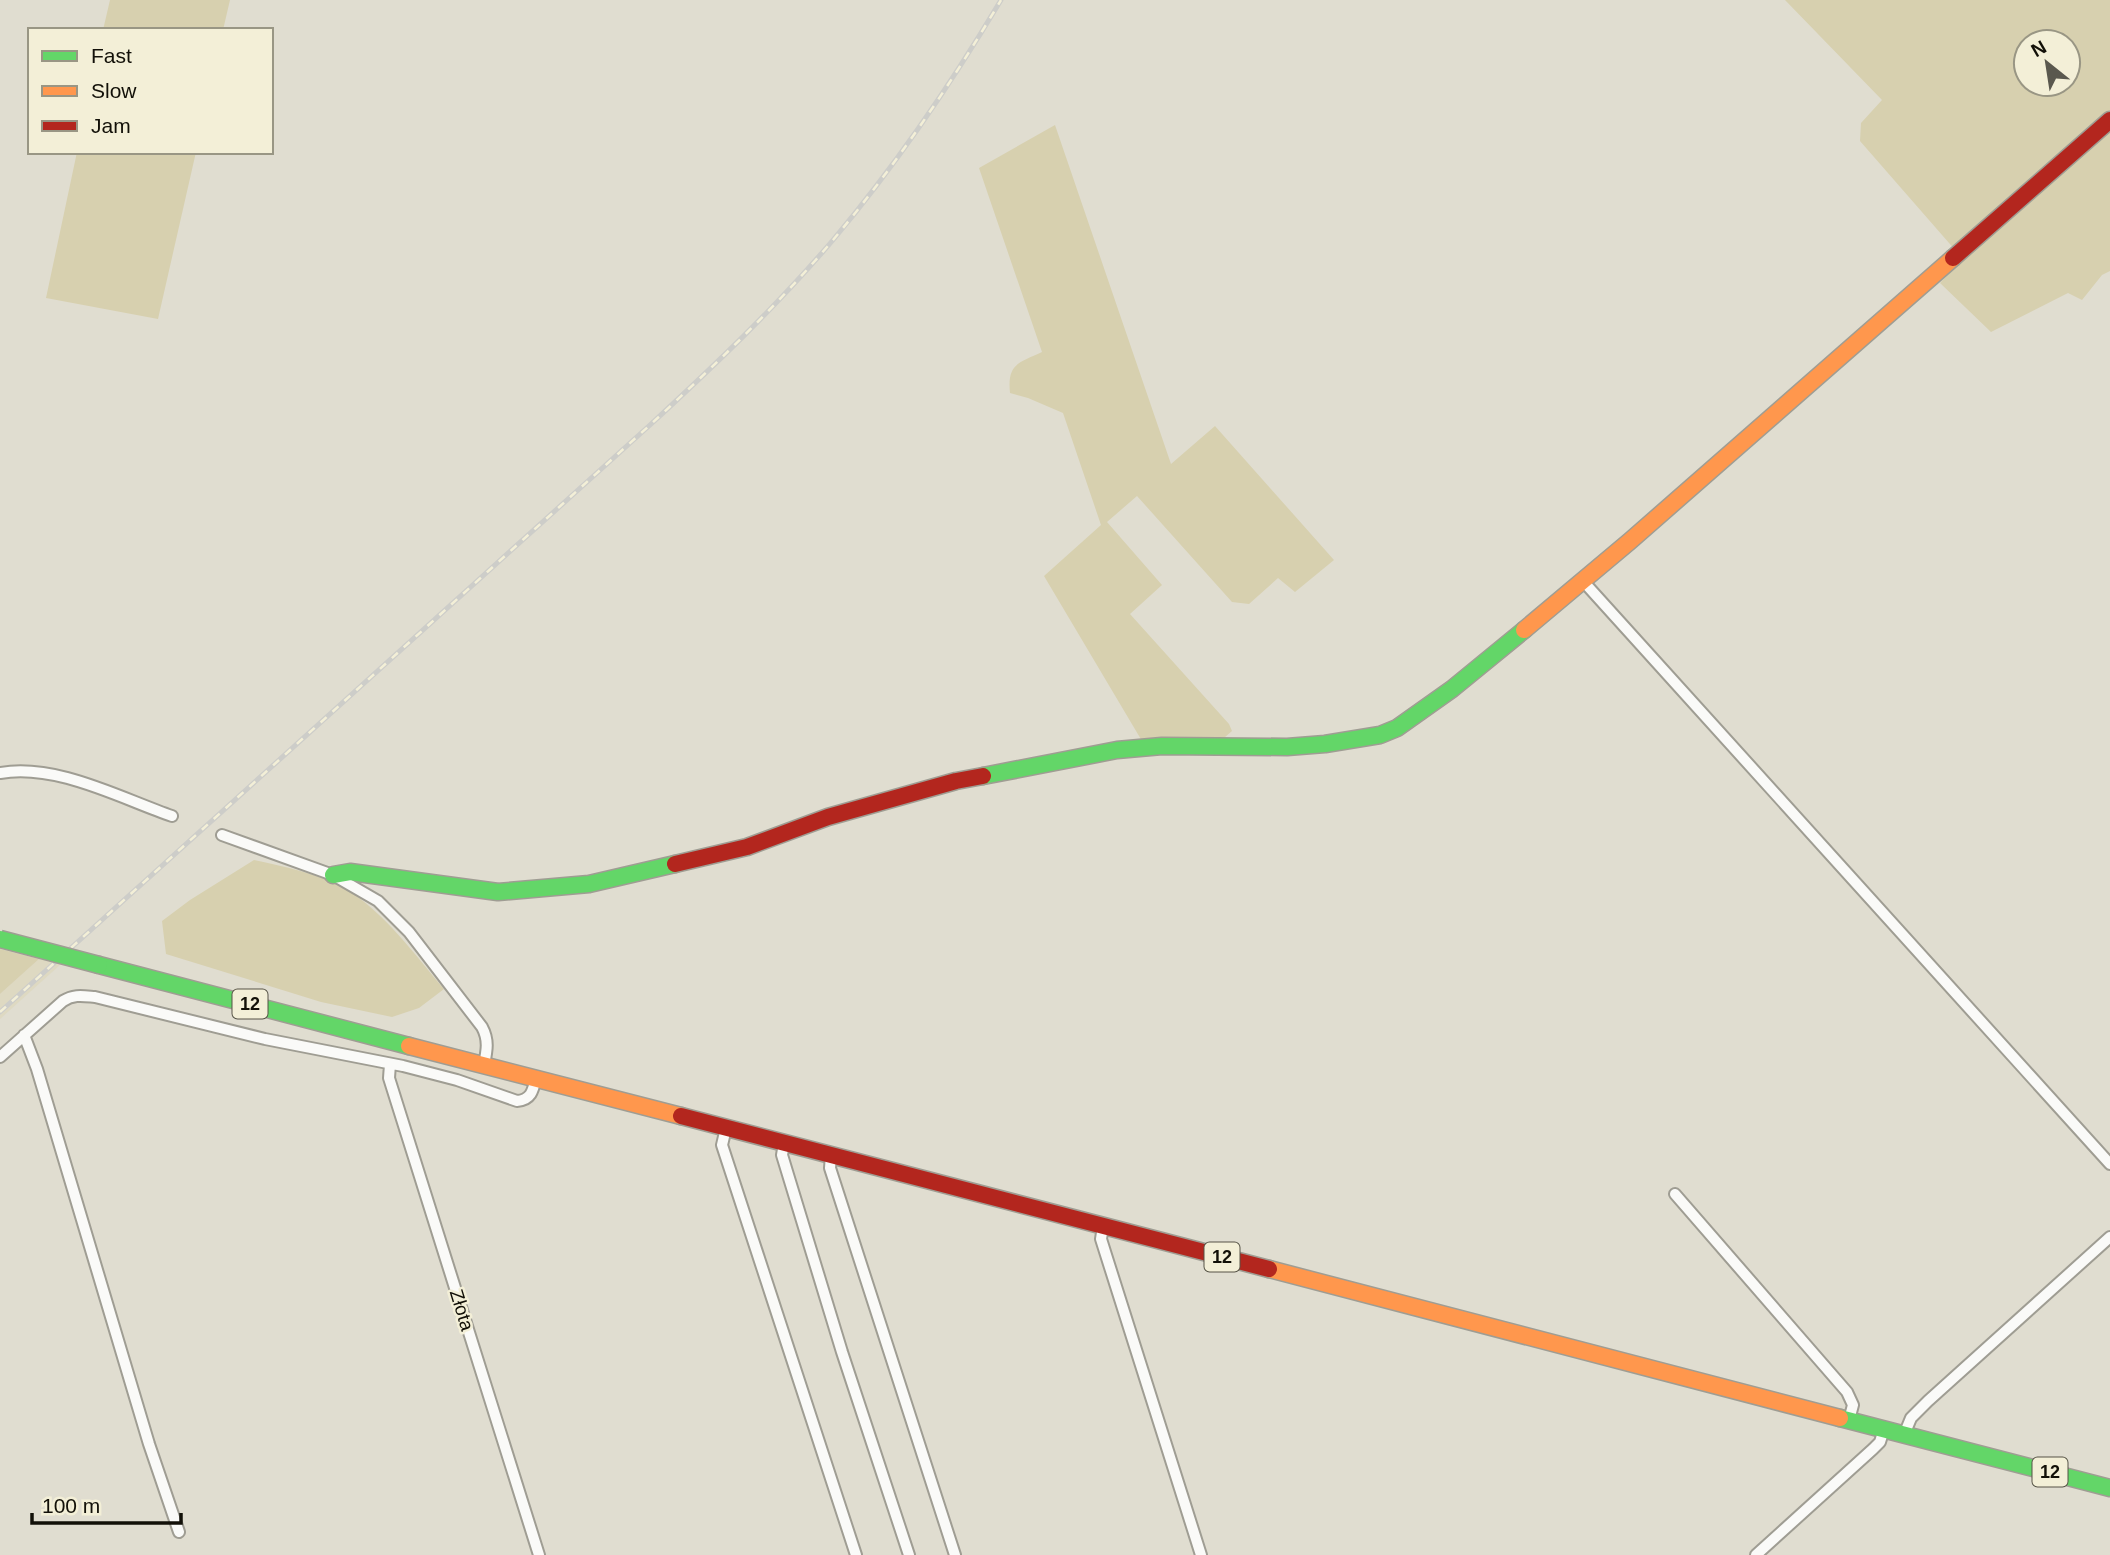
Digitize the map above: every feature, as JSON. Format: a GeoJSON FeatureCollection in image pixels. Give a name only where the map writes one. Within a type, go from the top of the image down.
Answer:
{"type":"FeatureCollection","features":[{"type":"Feature","properties":{"kind":"main road"},"geometry":{"type":"LineString","coordinates":[[333,875],[350,872],[498,891],[589,884],[747,846],[828,817],[956,780],[1117,750],[1162,746],[1287,747],[1380,735],[1397,728],[1452,689],[1583,581],[2110,120]]}},
{"type":"Feature","properties":{"kind":"main road","name":"12"},"geometry":{"type":"LineString","coordinates":[[0,939],[2110,1488]]}},
{"type":"Feature","properties":{"kind":"street"},"geometry":{"type":"LineString","coordinates":[[1583,581],[2110,1164]]}},
{"type":"Feature","properties":{"kind":"street"},"geometry":{"type":"LineString","coordinates":[[0,773],[13,771],[68,778],[172,816]]}},
{"type":"Feature","properties":{"kind":"street"},"geometry":{"type":"LineString","coordinates":[[222,835],[333,875],[378,901],[409,932],[482,1027],[488,1049],[484,1065]]}},
{"type":"Feature","properties":{"kind":"street"},"geometry":{"type":"LineString","coordinates":[[0,1057],[63,1001],[72,996],[82,996],[265,1039],[390,1063],[457,1080],[517,1101],[530,1097],[536,1078]]}},
{"type":"Feature","properties":{"kind":"street"},"geometry":{"type":"LineString","coordinates":[[24,1035],[37,1069],[149,1444],[179,1532]]}},
{"type":"Feature","properties":{"kind":"street","name":"Złota"},"geometry":{"type":"LineString","coordinates":[[390,1063],[389,1078],[538,1555]]}},
{"type":"Feature","properties":{"kind":"street"},"geometry":{"type":"LineString","coordinates":[[726,1128],[722,1145],[856,1555]]}},
{"type":"Feature","properties":{"kind":"street"},"geometry":{"type":"LineString","coordinates":[[784,1143],[782,1155],[842,1352],[909,1555]]}},
{"type":"Feature","properties":{"kind":"street"},"geometry":{"type":"LineString","coordinates":[[831,1155],[830,1168],[955,1555]]}},
{"type":"Feature","properties":{"kind":"street"},"geometry":{"type":"LineString","coordinates":[[1675,1194],[1847,1392],[1853,1405],[1849,1420]]}},
{"type":"Feature","properties":{"kind":"street"},"geometry":{"type":"LineString","coordinates":[[1103,1226],[1101,1239],[1201,1555]]}},
{"type":"Feature","properties":{"kind":"street"},"geometry":{"type":"LineString","coordinates":[[1904,1435],[1911,1418],[1928,1401],[2110,1237]]}},
{"type":"Feature","properties":{"kind":"street"},"geometry":{"type":"LineString","coordinates":[[1756,1555],[1876,1446],[1885,1429]]}},
{"type":"Feature","properties":{"kind":"shaded area"},"geometry":{"type":"Polygon","coordinates":[[[110,0],[230,0],[223,28],[103,28],[110,0]]]}},
{"type":"Feature","properties":{"kind":"shaded area"},"geometry":{"type":"Polygon","coordinates":[[[1785,0],[2110,0],[2110,271],[2102,275],[2082,300],[2068,293],[1991,332],[1940,283],[1963,259],[1860,141],[1861,123],[1882,100],[1785,0]]]}},
{"type":"Feature","properties":{"kind":"shaded area"},"geometry":{"type":"Polygon","coordinates":[[[1055,125],[1171,464],[1215,426],[1334,560],[1295,592],[1278,578],[1249,604],[1232,602],[1137,496],[1107,522],[1162,585],[1130,614],[1229,724],[1232,731],[1217,744],[1142,741],[1044,576],[1101,525],[1063,413],[1010,393],[1010,375],[1016,365],[1042,352],[979,168],[1055,125]]]}},
{"type":"Feature","properties":{"kind":"shaded area"},"geometry":{"type":"Polygon","coordinates":[[[77,154],[196,154],[158,319],[46,298],[77,154]]]}},
{"type":"Feature","properties":{"kind":"shaded area"},"geometry":{"type":"Polygon","coordinates":[[[254,860],[313,875],[346,889],[386,922],[444,989],[419,1008],[392,1017],[321,1002],[166,954],[162,921],[254,860]]]}},
{"type":"Feature","properties":{"kind":"shaded area"},"geometry":{"type":"Polygon","coordinates":[[[0,949],[39,959],[0,994],[0,949]]]}},
{"type":"Feature","properties":{"kind":"shaded area"},"geometry":{"type":"Polygon","coordinates":[[[39,959],[61,964],[0,1019],[0,994],[39,959]]]}},
{"type":"Feature","properties":{"kind":"railway"},"geometry":{"type":"LineString","coordinates":[[0,1012],[650,425],[744,335],[812,264],[879,183],[963,62],[1001,0]]}},
{"type":"Feature","properties":{"kind":"traffic: fast"},"geometry":{"type":"LineString","coordinates":[[983,776],[1117,750],[1162,746],[1287,747],[1380,735],[1397,728],[1452,689],[1524,630]]}},
{"type":"Feature","properties":{"kind":"traffic: fast"},"geometry":{"type":"LineString","coordinates":[[333,875],[350,872],[498,892],[589,884],[675,864]]}},
{"type":"Feature","properties":{"kind":"traffic: fast"},"geometry":{"type":"LineString","coordinates":[[0,939],[99,965]]}},
{"type":"Feature","properties":{"kind":"traffic: fast"},"geometry":{"type":"LineString","coordinates":[[99,965],[409,1046]]}},
{"type":"Feature","properties":{"kind":"traffic: fast"},"geometry":{"type":"LineString","coordinates":[[1840,1418],[2110,1488]]}},
{"type":"Feature","properties":{"kind":"traffic: slow"},"geometry":{"type":"LineString","coordinates":[[1524,630],[1630,541],[1953,258]]}},
{"type":"Feature","properties":{"kind":"traffic: slow"},"geometry":{"type":"LineString","coordinates":[[409,1046],[681,1116]]}},
{"type":"Feature","properties":{"kind":"traffic: slow"},"geometry":{"type":"LineString","coordinates":[[1269,1269],[1840,1418]]}},
{"type":"Feature","properties":{"kind":"traffic: jam"},"geometry":{"type":"LineString","coordinates":[[1953,258],[2110,120]]}},
{"type":"Feature","properties":{"kind":"traffic: jam"},"geometry":{"type":"LineString","coordinates":[[675,864],[747,847],[828,817],[983,776]]}},
{"type":"Feature","properties":{"kind":"traffic: jam"},"geometry":{"type":"LineString","coordinates":[[681,1116],[1269,1269]]}}]}
